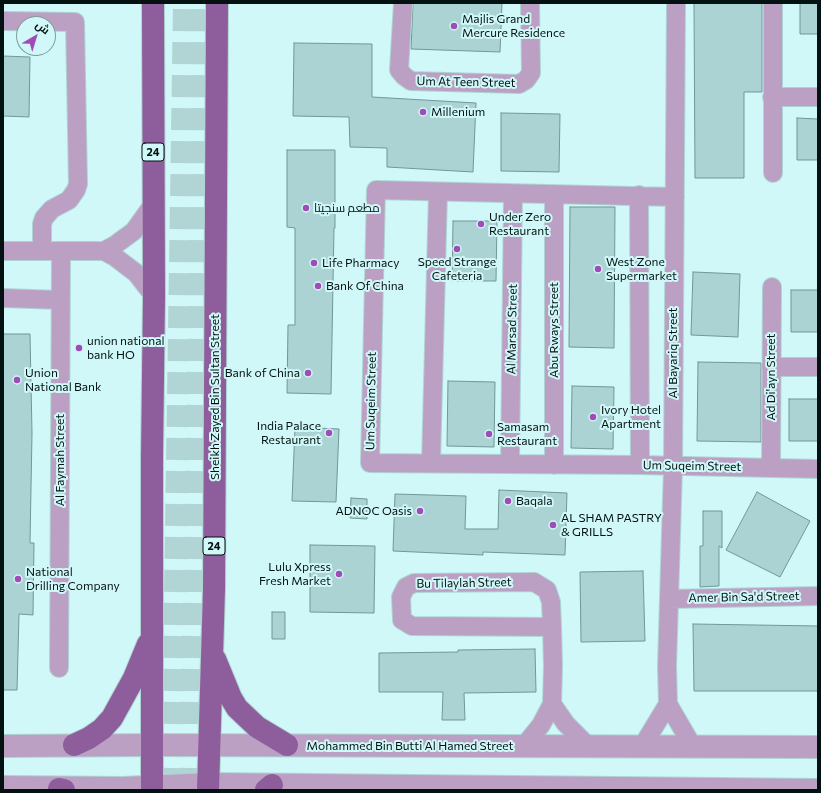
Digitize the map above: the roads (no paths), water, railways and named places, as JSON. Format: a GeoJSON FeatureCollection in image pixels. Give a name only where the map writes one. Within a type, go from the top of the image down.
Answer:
{"type":"FeatureCollection","features":[{"type":"Feature","properties":{"kind":"main road","name":"24"},"geometry":{"type":"LineString","coordinates":[[152,5],[154,203],[152,788]]}},
{"type":"Feature","properties":{"kind":"main road","name":"Sheikh Zayed Bin Sultan Street"},"geometry":{"type":"LineString","coordinates":[[208,787],[208,745],[212,653],[220,9]]}},
{"type":"Feature","properties":{"kind":"main road"},"geometry":{"type":"LineString","coordinates":[[74,745],[98,732],[112,718],[134,678],[152,636]]}},
{"type":"Feature","properties":{"kind":"main road"},"geometry":{"type":"LineString","coordinates":[[212,653],[231,698],[237,708],[257,727],[287,745]]}},
{"type":"Feature","properties":{"kind":"street","name":"Um At Teen Street"},"geometry":{"type":"LineString","coordinates":[[403,3],[399,70],[411,81],[519,84],[526,80],[531,73],[530,3]]}},
{"type":"Feature","properties":{"kind":"street","name":"Al Bayariq Street"},"geometry":{"type":"LineString","coordinates":[[668,704],[669,599],[673,467],[676,3]]}},
{"type":"Feature","properties":{"kind":"street"},"geometry":{"type":"LineString","coordinates":[[773,3],[773,173]]}},
{"type":"Feature","properties":{"kind":"street"},"geometry":{"type":"LineString","coordinates":[[3,21],[75,22],[78,184],[69,200],[52,209],[44,218],[42,224],[42,251]]}},
{"type":"Feature","properties":{"kind":"street"},"geometry":{"type":"LineString","coordinates":[[772,97],[818,97]]}},
{"type":"Feature","properties":{"kind":"street","name":"Um Suqeim Street"},"geometry":{"type":"LineString","coordinates":[[675,197],[376,190],[370,463],[640,465],[673,467],[818,469]]}},
{"type":"Feature","properties":{"kind":"street"},"geometry":{"type":"LineString","coordinates":[[431,463],[438,192]]}},
{"type":"Feature","properties":{"kind":"street","name":"Al Marsad Street"},"geometry":{"type":"LineString","coordinates":[[510,464],[514,194]]}},
{"type":"Feature","properties":{"kind":"street","name":"Abu Rways Street"},"geometry":{"type":"LineString","coordinates":[[554,195],[554,465]]}},
{"type":"Feature","properties":{"kind":"street"},"geometry":{"type":"LineString","coordinates":[[639,195],[640,465]]}},
{"type":"Feature","properties":{"kind":"street"},"geometry":{"type":"LineString","coordinates":[[3,251],[104,251],[116,245],[134,231],[154,203]]}},
{"type":"Feature","properties":{"kind":"street","name":"Al Faymah Street"},"geometry":{"type":"LineString","coordinates":[[59,668],[61,251]]}},
{"type":"Feature","properties":{"kind":"street"},"geometry":{"type":"LineString","coordinates":[[104,251],[115,257],[136,273],[154,296]]}},
{"type":"Feature","properties":{"kind":"street","name":"Ad Di'ayn Street"},"geometry":{"type":"LineString","coordinates":[[771,468],[772,287]]}},
{"type":"Feature","properties":{"kind":"street"},"geometry":{"type":"LineString","coordinates":[[3,298],[60,300]]}},
{"type":"Feature","properties":{"kind":"street"},"geometry":{"type":"LineString","coordinates":[[771,367],[818,368]]}},
{"type":"Feature","properties":{"kind":"street","name":"Bu Tilaylah Street"},"geometry":{"type":"LineString","coordinates":[[524,746],[541,724],[552,704],[552,628],[550,596],[543,586],[534,582],[414,583],[406,587],[401,597],[402,620],[412,626],[552,628]]}},
{"type":"Feature","properties":{"kind":"street","name":"Amer Bin Sa'd Street"},"geometry":{"type":"LineString","coordinates":[[669,599],[818,596]]}},
{"type":"Feature","properties":{"kind":"street"},"geometry":{"type":"LineString","coordinates":[[552,704],[566,724],[588,746]]}},
{"type":"Feature","properties":{"kind":"street"},"geometry":{"type":"LineString","coordinates":[[642,747],[668,704],[693,747]]}},
{"type":"Feature","properties":{"kind":"street","name":"Mohammed Bin Butti Al Hamed Street"},"geometry":{"type":"LineString","coordinates":[[3,746],[152,744],[818,747]]}},
{"type":"Feature","properties":{"kind":"street"},"geometry":{"type":"LineString","coordinates":[[3,787],[62,789],[269,787],[818,790]]}},
{"type":"Feature","properties":{"kind":"tunnel"},"geometry":{"type":"LineString","coordinates":[[172,790],[184,3]]}},
{"type":"Feature","properties":{"kind":"tunnel"},"geometry":{"type":"LineString","coordinates":[[190,790],[205,3]]}},
{"type":"Feature","properties":{"kind":"place","name":"Majlis Grand Mercure Residence"},"geometry":{"type":"Point","coordinates":[454,26]}},
{"type":"Feature","properties":{"kind":"place","name":"Millenium"},"geometry":{"type":"Point","coordinates":[423,112]}},
{"type":"Feature","properties":{"kind":"place","name":"مطعم سنجيتا"},"geometry":{"type":"Point","coordinates":[306,208]}},
{"type":"Feature","properties":{"kind":"place","name":"Under Zero Restaurant"},"geometry":{"type":"Point","coordinates":[481,224]}},
{"type":"Feature","properties":{"kind":"place","name":"Speed Strange Cafeteria"},"geometry":{"type":"Point","coordinates":[457,249]}},
{"type":"Feature","properties":{"kind":"place","name":"Life Pharmacy"},"geometry":{"type":"Point","coordinates":[314,263]}},
{"type":"Feature","properties":{"kind":"place","name":"West Zone Supermarket"},"geometry":{"type":"Point","coordinates":[598,269]}},
{"type":"Feature","properties":{"kind":"place","name":"Bank Of China"},"geometry":{"type":"Point","coordinates":[318,286]}},
{"type":"Feature","properties":{"kind":"place","name":"union national bank HO"},"geometry":{"type":"Point","coordinates":[79,348]}},
{"type":"Feature","properties":{"kind":"place","name":"Bank of China"},"geometry":{"type":"Point","coordinates":[308,373]}},
{"type":"Feature","properties":{"kind":"place","name":"Union National Bank"},"geometry":{"type":"Point","coordinates":[17,380]}},
{"type":"Feature","properties":{"kind":"place","name":"Ivory Hotel Apartment"},"geometry":{"type":"Point","coordinates":[593,417]}},
{"type":"Feature","properties":{"kind":"place","name":"India Palace Restaurant"},"geometry":{"type":"Point","coordinates":[329,433]}},
{"type":"Feature","properties":{"kind":"place","name":"Samasam Restaurant"},"geometry":{"type":"Point","coordinates":[489,434]}},
{"type":"Feature","properties":{"kind":"place","name":"Baqala"},"geometry":{"type":"Point","coordinates":[508,501]}},
{"type":"Feature","properties":{"kind":"place","name":"ADNOC Oasis"},"geometry":{"type":"Point","coordinates":[420,511]}},
{"type":"Feature","properties":{"kind":"place","name":"AL SHAM PASTRY & GRILLS"},"geometry":{"type":"Point","coordinates":[553,525]}},
{"type":"Feature","properties":{"kind":"place","name":"Lulu Xpress Fresh Market"},"geometry":{"type":"Point","coordinates":[339,574]}},
{"type":"Feature","properties":{"kind":"place","name":"National Drilling Company"},"geometry":{"type":"Point","coordinates":[18,579]}}]}
